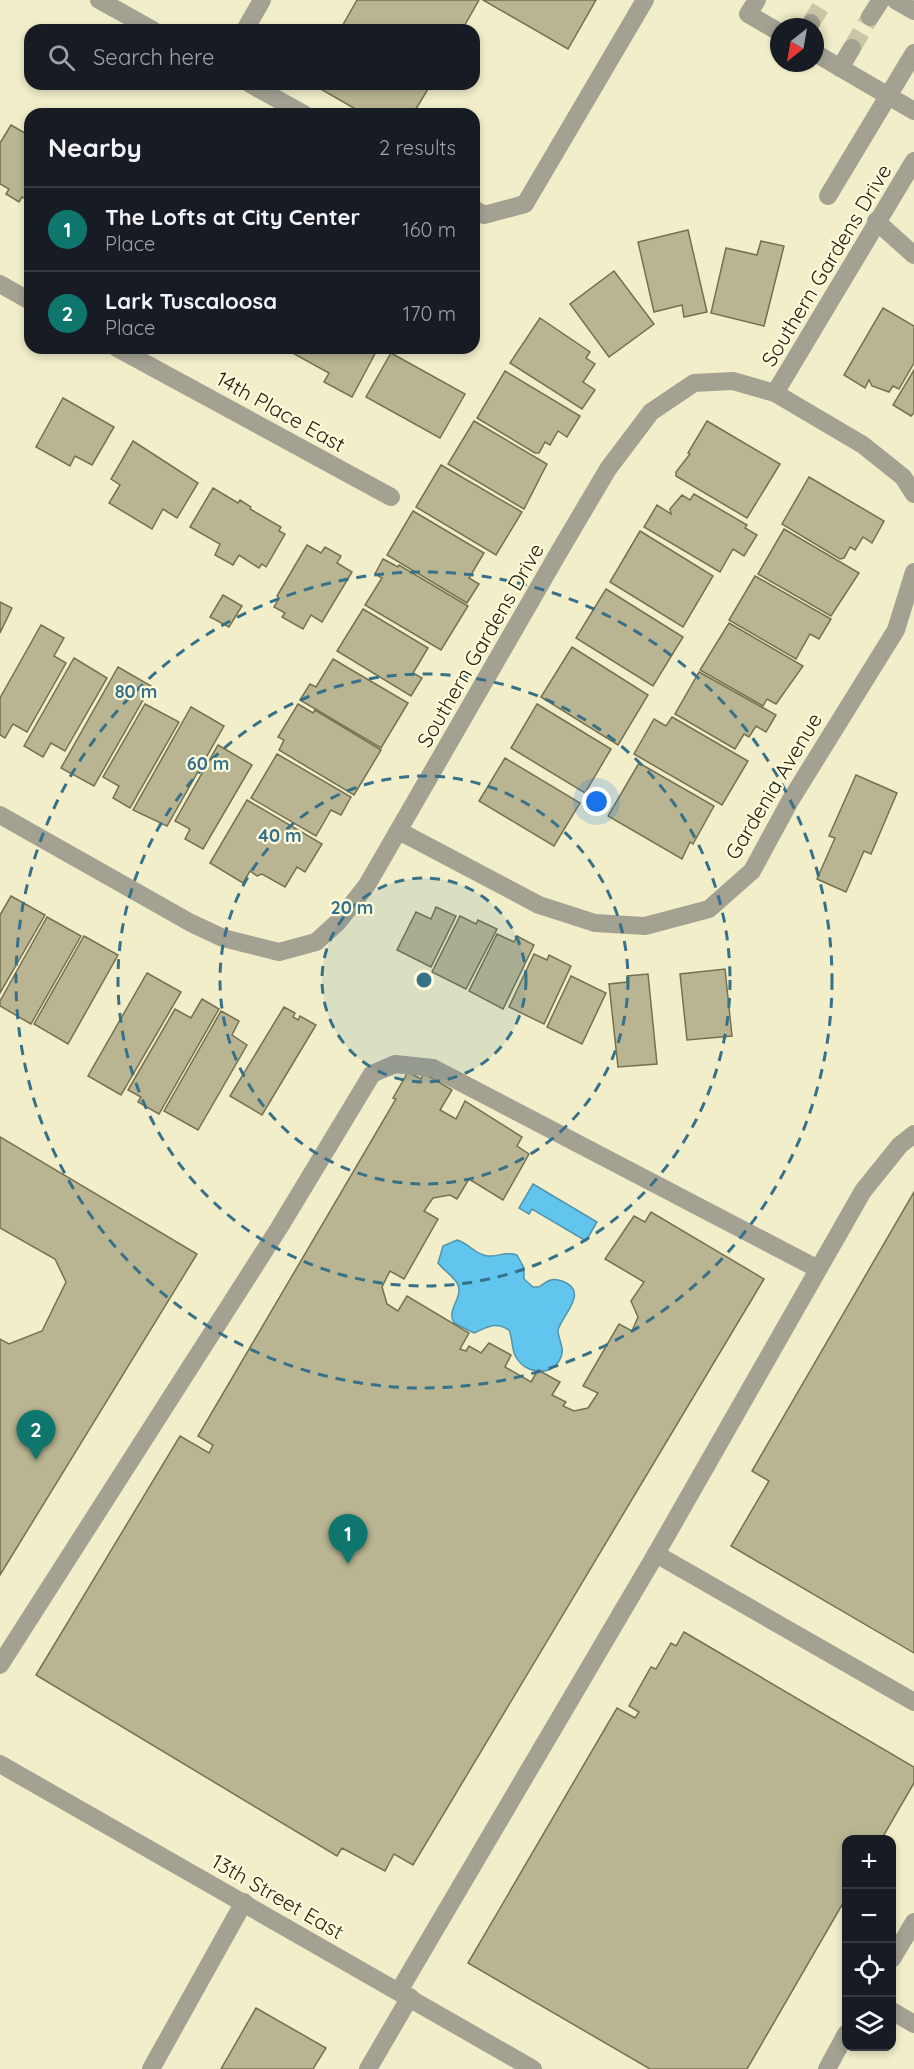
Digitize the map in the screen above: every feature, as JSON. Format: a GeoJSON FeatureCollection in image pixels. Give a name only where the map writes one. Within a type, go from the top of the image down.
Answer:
{"type":"FeatureCollection","features":[{"type":"Feature","properties":{"kind":"street"},"geometry":{"type":"LineString","coordinates":[[99,0],[142,24]]}},
{"type":"Feature","properties":{"kind":"street"},"geometry":{"type":"LineString","coordinates":[[248,24],[262,0]]}},
{"type":"Feature","properties":{"kind":"street"},"geometry":{"type":"LineString","coordinates":[[480,213],[484,215],[525,204],[645,0]]}},
{"type":"Feature","properties":{"kind":"street"},"geometry":{"type":"LineString","coordinates":[[757,0],[748,14],[770,27]]}},
{"type":"Feature","properties":{"kind":"street"},"geometry":{"type":"LineString","coordinates":[[870,17],[881,0]]}},
{"type":"Feature","properties":{"kind":"street"},"geometry":{"type":"LineString","coordinates":[[896,0],[914,11]]}},
{"type":"Feature","properties":{"kind":"street"},"geometry":{"type":"LineString","coordinates":[[840,68],[852,48]]}},
{"type":"Feature","properties":{"kind":"street"},"geometry":{"type":"LineString","coordinates":[[828,196],[914,53]]}},
{"type":"Feature","properties":{"kind":"street"},"geometry":{"type":"LineString","coordinates":[[824,58],[914,111]]}},
{"type":"Feature","properties":{"kind":"street"},"geometry":{"type":"LineString","coordinates":[[261,90],[293,108]]}},
{"type":"Feature","properties":{"kind":"street","name":"Southern Gardens Drive"},"geometry":{"type":"LineString","coordinates":[[0,815],[191,923],[223,938],[279,952],[316,942],[338,922],[367,885],[608,469],[651,412],[694,383],[733,381],[775,393],[876,221],[912,169]]}},
{"type":"Feature","properties":{"kind":"street"},"geometry":{"type":"LineString","coordinates":[[876,221],[914,255]]}},
{"type":"Feature","properties":{"kind":"street"},"geometry":{"type":"LineString","coordinates":[[0,284],[24,298]]}},
{"type":"Feature","properties":{"kind":"street","name":"14th Place East"},"geometry":{"type":"LineString","coordinates":[[128,354],[391,497]]}},
{"type":"Feature","properties":{"kind":"street"},"geometry":{"type":"LineString","coordinates":[[775,393],[862,445],[903,477],[914,494]]}},
{"type":"Feature","properties":{"kind":"street","name":"Gardenia Avenue"},"geometry":{"type":"LineString","coordinates":[[399,831],[539,905],[595,923],[645,926],[709,909],[752,871],[789,801],[896,630],[914,572]]}},
{"type":"Feature","properties":{"kind":"street"},"geometry":{"type":"LineString","coordinates":[[0,1665],[279,1228],[372,1074],[395,1065],[433,1068],[818,1269]]}},
{"type":"Feature","properties":{"kind":"street"},"geometry":{"type":"LineString","coordinates":[[368,2069],[405,1994],[863,1191],[900,1145],[914,1134]]}},
{"type":"Feature","properties":{"kind":"street"},"geometry":{"type":"LineString","coordinates":[[656,1554],[914,1702]]}},
{"type":"Feature","properties":{"kind":"street","name":"13th Street East"},"geometry":{"type":"LineString","coordinates":[[0,1764],[533,2069]]}},
{"type":"Feature","properties":{"kind":"street"},"geometry":{"type":"LineString","coordinates":[[152,2069],[244,1902]]}},
{"type":"Feature","properties":{"kind":"street"},"geometry":{"type":"LineString","coordinates":[[896,1951],[914,1922]]}},
{"type":"Feature","properties":{"kind":"street"},"geometry":{"type":"LineString","coordinates":[[896,2014],[914,2024]]}},
{"type":"Feature","properties":{"kind":"street"},"geometry":{"type":"LineString","coordinates":[[826,2069],[842,2041]]}},
{"type":"Feature","properties":{"kind":"water"},"geometry":{"type":"Polygon","coordinates":[[[533,1184],[597,1222],[586,1241],[532,1209],[529,1214],[519,1208],[533,1184]]]}},
{"type":"Feature","properties":{"kind":"water"},"geometry":{"type":"Polygon","coordinates":[[[457,1240],[483,1255],[517,1255],[524,1268],[524,1279],[533,1287],[539,1287],[555,1279],[570,1285],[574,1291],[574,1297],[558,1330],[562,1354],[552,1368],[546,1371],[532,1370],[520,1363],[514,1354],[509,1330],[504,1327],[491,1326],[474,1333],[454,1323],[452,1313],[458,1295],[458,1285],[438,1263],[443,1246],[457,1240]]]}},
{"type":"Feature","properties":{"kind":"building"},"geometry":{"type":"Polygon","coordinates":[[[357,0],[479,0],[465,24],[343,24],[357,0]]]}},
{"type":"Feature","properties":{"kind":"building"},"geometry":{"type":"Polygon","coordinates":[[[483,0],[596,0],[568,49],[483,0]]]}},
{"type":"Feature","properties":{"kind":"building"},"geometry":{"type":"Polygon","coordinates":[[[322,90],[427,90],[417,108],[354,108],[322,90]]]}},
{"type":"Feature","properties":{"kind":"building"},"geometry":{"type":"Polygon","coordinates":[[[11,125],[24,133],[24,198],[22,197],[19,202],[6,194],[9,189],[0,184],[0,143],[11,125]]]}},
{"type":"Feature","properties":{"kind":"building"},"geometry":{"type":"Polygon","coordinates":[[[688,230],[707,312],[684,317],[682,305],[654,312],[638,242],[688,230]]]}},
{"type":"Feature","properties":{"kind":"building"},"geometry":{"type":"Polygon","coordinates":[[[761,241],[784,246],[764,326],[711,313],[726,248],[757,255],[761,241]]]}},
{"type":"Feature","properties":{"kind":"building"},"geometry":{"type":"Polygon","coordinates":[[[614,271],[654,324],[609,357],[570,304],[614,271]]]}},
{"type":"Feature","properties":{"kind":"building"},"geometry":{"type":"Polygon","coordinates":[[[883,308],[914,326],[914,363],[899,389],[893,386],[889,392],[872,386],[869,380],[865,388],[844,375],[883,308]]]}},
{"type":"Feature","properties":{"kind":"building"},"geometry":{"type":"Polygon","coordinates":[[[540,318],[590,352],[586,358],[595,364],[583,382],[595,390],[582,409],[510,363],[540,318]]]}},
{"type":"Feature","properties":{"kind":"building"},"geometry":{"type":"Polygon","coordinates":[[[294,354],[375,354],[352,397],[324,382],[329,373],[294,354]]]}},
{"type":"Feature","properties":{"kind":"building"},"geometry":{"type":"Polygon","coordinates":[[[390,354],[465,394],[440,438],[366,397],[390,354]]]}},
{"type":"Feature","properties":{"kind":"building"},"geometry":{"type":"Polygon","coordinates":[[[914,370],[914,413],[911,416],[893,405],[914,370]]]}},
{"type":"Feature","properties":{"kind":"building"},"geometry":{"type":"Polygon","coordinates":[[[505,371],[580,416],[567,437],[558,431],[550,445],[545,442],[539,453],[535,453],[477,418],[505,371]]]}},
{"type":"Feature","properties":{"kind":"building"},"geometry":{"type":"Polygon","coordinates":[[[63,398],[114,427],[92,465],[75,456],[70,466],[36,447],[63,398]]]}},
{"type":"Feature","properties":{"kind":"building"},"geometry":{"type":"Polygon","coordinates":[[[474,421],[547,464],[524,509],[448,464],[474,421]]]}},
{"type":"Feature","properties":{"kind":"building"},"geometry":{"type":"Polygon","coordinates":[[[707,421],[780,464],[747,518],[676,476],[676,472],[690,454],[688,453],[707,421]]]}},
{"type":"Feature","properties":{"kind":"building"},"geometry":{"type":"Polygon","coordinates":[[[133,441],[198,483],[177,518],[163,509],[152,529],[109,503],[120,485],[111,479],[133,441]]]}},
{"type":"Feature","properties":{"kind":"building"},"geometry":{"type":"Polygon","coordinates":[[[441,465],[522,512],[496,555],[416,507],[441,465]]]}},
{"type":"Feature","properties":{"kind":"building"},"geometry":{"type":"Polygon","coordinates":[[[809,477],[884,521],[872,543],[863,537],[855,550],[850,547],[844,558],[840,559],[782,524],[809,477]]]}},
{"type":"Feature","properties":{"kind":"building"},"geometry":{"type":"Polygon","coordinates":[[[213,488],[238,503],[240,500],[251,507],[250,509],[281,527],[279,531],[285,534],[266,567],[262,564],[259,568],[239,555],[233,565],[215,555],[220,544],[190,527],[213,488]]]}},
{"type":"Feature","properties":{"kind":"building"},"geometry":{"type":"Polygon","coordinates":[[[694,494],[747,525],[745,528],[757,535],[744,556],[733,549],[720,572],[644,527],[657,505],[671,514],[670,509],[682,495],[690,500],[694,494]]]}},
{"type":"Feature","properties":{"kind":"building"},"geometry":{"type":"Polygon","coordinates":[[[413,511],[484,553],[469,578],[479,584],[467,603],[387,555],[413,511]]]}},
{"type":"Feature","properties":{"kind":"building"},"geometry":{"type":"Polygon","coordinates":[[[784,529],[859,573],[831,616],[758,574],[784,529]]]}},
{"type":"Feature","properties":{"kind":"building"},"geometry":{"type":"Polygon","coordinates":[[[640,531],[713,576],[683,627],[610,582],[640,531]]]}},
{"type":"Feature","properties":{"kind":"building"},"geometry":{"type":"Polygon","coordinates":[[[307,545],[321,553],[325,547],[341,556],[337,563],[352,572],[322,622],[311,615],[303,629],[282,617],[285,613],[274,607],[279,598],[277,596],[307,545]]]}},
{"type":"Feature","properties":{"kind":"building"},"geometry":{"type":"Polygon","coordinates":[[[383,559],[398,567],[399,565],[468,606],[441,650],[365,605],[382,578],[375,574],[383,559]]]}},
{"type":"Feature","properties":{"kind":"building"},"geometry":{"type":"Polygon","coordinates":[[[755,576],[831,619],[819,639],[810,634],[796,659],[729,620],[755,576]]]}},
{"type":"Feature","properties":{"kind":"building"},"geometry":{"type":"Polygon","coordinates":[[[606,589],[683,637],[653,686],[576,638],[606,589]]]}},
{"type":"Feature","properties":{"kind":"building"},"geometry":{"type":"Polygon","coordinates":[[[223,595],[242,606],[229,627],[210,617],[223,595]]]}},
{"type":"Feature","properties":{"kind":"building"},"geometry":{"type":"Polygon","coordinates":[[[0,602],[12,608],[0,633],[0,602]]]}},
{"type":"Feature","properties":{"kind":"building"},"geometry":{"type":"Polygon","coordinates":[[[363,609],[428,648],[413,673],[422,678],[411,696],[337,651],[363,609]]]}},
{"type":"Feature","properties":{"kind":"building"},"geometry":{"type":"Polygon","coordinates":[[[729,623],[803,666],[776,704],[767,699],[763,706],[700,670],[729,623]]]}},
{"type":"Feature","properties":{"kind":"building"},"geometry":{"type":"Polygon","coordinates":[[[41,625],[64,638],[54,656],[66,663],[27,732],[13,724],[5,738],[0,735],[0,698],[41,625]]]}},
{"type":"Feature","properties":{"kind":"building"},"geometry":{"type":"Polygon","coordinates":[[[572,647],[648,695],[618,745],[541,697],[572,647]]]}},
{"type":"Feature","properties":{"kind":"building"},"geometry":{"type":"Polygon","coordinates":[[[74,658],[107,678],[65,751],[51,743],[43,757],[24,746],[74,658]]]}},
{"type":"Feature","properties":{"kind":"building"},"geometry":{"type":"Polygon","coordinates":[[[333,659],[408,703],[381,748],[300,700],[310,684],[316,687],[333,659]]]}},
{"type":"Feature","properties":{"kind":"building"},"geometry":{"type":"Polygon","coordinates":[[[118,667],[151,686],[94,786],[61,768],[118,667]]]}},
{"type":"Feature","properties":{"kind":"building"},"geometry":{"type":"Polygon","coordinates":[[[699,672],[776,715],[766,732],[756,726],[749,737],[744,734],[735,749],[675,714],[699,672]]]}},
{"type":"Feature","properties":{"kind":"building"},"geometry":{"type":"Polygon","coordinates":[[[145,704],[179,722],[130,808],[113,798],[119,786],[103,777],[145,704]]]}},
{"type":"Feature","properties":{"kind":"building"},"geometry":{"type":"Polygon","coordinates":[[[298,704],[313,713],[315,710],[381,750],[354,795],[279,750],[284,740],[278,737],[298,704]]]}},
{"type":"Feature","properties":{"kind":"building"},"geometry":{"type":"Polygon","coordinates":[[[537,704],[611,749],[585,793],[511,748],[537,704]]]}},
{"type":"Feature","properties":{"kind":"building"},"geometry":{"type":"Polygon","coordinates":[[[191,707],[224,726],[167,826],[133,810],[191,707]]]}},
{"type":"Feature","properties":{"kind":"building"},"geometry":{"type":"Polygon","coordinates":[[[672,717],[748,761],[722,805],[634,754],[654,719],[666,726],[672,717]]]}},
{"type":"Feature","properties":{"kind":"building"},"geometry":{"type":"Polygon","coordinates":[[[218,745],[252,765],[203,849],[185,839],[190,829],[175,821],[218,745]]]}},
{"type":"Feature","properties":{"kind":"building"},"geometry":{"type":"Polygon","coordinates":[[[277,754],[351,797],[341,815],[331,810],[316,836],[251,798],[277,754]]]}},
{"type":"Feature","properties":{"kind":"building"},"geometry":{"type":"Polygon","coordinates":[[[505,758],[580,803],[554,846],[479,801],[505,758]]]}},
{"type":"Feature","properties":{"kind":"building"},"geometry":{"type":"Polygon","coordinates":[[[639,763],[714,806],[693,844],[690,842],[682,859],[608,816],[639,763]]]}},
{"type":"Feature","properties":{"kind":"building"},"geometry":{"type":"Polygon","coordinates":[[[856,775],[897,793],[871,854],[864,851],[846,892],[817,879],[835,838],[829,836],[856,775]]]}},
{"type":"Feature","properties":{"kind":"building"},"geometry":{"type":"Polygon","coordinates":[[[247,800],[322,844],[305,872],[297,867],[285,887],[262,874],[257,876],[250,871],[243,883],[210,863],[247,800]]]}},
{"type":"Feature","properties":{"kind":"building"},"geometry":{"type":"Polygon","coordinates":[[[11,896],[45,915],[0,993],[0,915],[11,896]]]}},
{"type":"Feature","properties":{"kind":"building"},"geometry":{"type":"Polygon","coordinates":[[[436,907],[456,916],[431,967],[397,950],[416,912],[431,919],[436,907]]]}},
{"type":"Feature","properties":{"kind":"building"},"geometry":{"type":"Polygon","coordinates":[[[460,916],[476,924],[478,920],[497,929],[466,989],[432,972],[460,916]]]}},
{"type":"Feature","properties":{"kind":"building"},"geometry":{"type":"Polygon","coordinates":[[[47,917],[81,936],[31,1024],[0,1006],[0,1001],[47,917]]]}},
{"type":"Feature","properties":{"kind":"building"},"geometry":{"type":"Polygon","coordinates":[[[497,934],[514,942],[517,936],[534,945],[503,1009],[469,991],[497,934]]]}},
{"type":"Feature","properties":{"kind":"building"},"geometry":{"type":"Polygon","coordinates":[[[84,936],[118,955],[68,1044],[34,1024],[84,936]]]}},
{"type":"Feature","properties":{"kind":"building"},"geometry":{"type":"Polygon","coordinates":[[[534,954],[547,960],[549,955],[571,966],[544,1024],[509,1007],[534,954]]]}},
{"type":"Feature","properties":{"kind":"building"},"geometry":{"type":"Polygon","coordinates":[[[725,969],[732,1036],[687,1040],[680,974],[725,969]]]}},
{"type":"Feature","properties":{"kind":"building"},"geometry":{"type":"Polygon","coordinates":[[[147,973],[181,992],[121,1095],[88,1076],[147,973]]]}},
{"type":"Feature","properties":{"kind":"building"},"geometry":{"type":"Polygon","coordinates":[[[648,974],[657,1064],[618,1067],[609,984],[627,982],[627,976],[648,974]]]}},
{"type":"Feature","properties":{"kind":"building"},"geometry":{"type":"Polygon","coordinates":[[[571,976],[606,993],[582,1044],[547,1027],[571,976]]]}},
{"type":"Feature","properties":{"kind":"building"},"geometry":{"type":"Polygon","coordinates":[[[202,999],[219,1009],[159,1114],[138,1102],[141,1097],[128,1090],[175,1009],[191,1018],[202,999]]]}},
{"type":"Feature","properties":{"kind":"building"},"geometry":{"type":"Polygon","coordinates":[[[284,1007],[295,1013],[293,1017],[298,1020],[300,1016],[316,1025],[262,1115],[230,1096],[284,1007]]]}},
{"type":"Feature","properties":{"kind":"building"},"geometry":{"type":"Polygon","coordinates":[[[221,1011],[239,1021],[232,1035],[247,1045],[198,1130],[164,1111],[221,1011]]]}},
{"type":"Feature","properties":{"kind":"building"},"geometry":{"type":"Polygon","coordinates":[[[408,1072],[421,1079],[424,1073],[452,1090],[440,1110],[456,1119],[465,1101],[522,1137],[517,1146],[529,1154],[503,1200],[469,1179],[457,1199],[450,1195],[433,1198],[424,1211],[438,1219],[404,1279],[390,1271],[382,1287],[387,1304],[398,1311],[407,1296],[469,1333],[460,1349],[466,1351],[469,1346],[481,1353],[489,1343],[511,1355],[505,1367],[531,1382],[538,1370],[560,1382],[552,1395],[566,1402],[563,1406],[574,1411],[588,1408],[598,1393],[583,1386],[619,1324],[632,1331],[638,1317],[631,1301],[644,1282],[605,1259],[634,1216],[645,1222],[651,1212],[764,1279],[413,1865],[394,1854],[385,1871],[342,1848],[337,1856],[36,1675],[180,1436],[209,1453],[213,1445],[198,1436],[396,1099],[393,1098],[408,1072]]]}},
{"type":"Feature","properties":{"kind":"building"},"geometry":{"type":"Polygon","coordinates":[[[0,1137],[197,1254],[0,1575],[0,1339],[9,1344],[42,1331],[66,1282],[55,1259],[0,1228],[0,1137]]]}},
{"type":"Feature","properties":{"kind":"building"},"geometry":{"type":"Polygon","coordinates":[[[914,1192],[914,1653],[731,1546],[769,1481],[752,1471],[914,1192]]]}},
{"type":"Feature","properties":{"kind":"building"},"geometry":{"type":"Polygon","coordinates":[[[684,1632],[914,1767],[914,1783],[884,1835],[842,1835],[842,1905],[747,2069],[650,2069],[468,1963],[617,1708],[635,1718],[639,1712],[629,1706],[651,1667],[656,1669],[671,1643],[676,1646],[684,1632]]]}},
{"type":"Feature","properties":{"kind":"building"},"geometry":{"type":"Polygon","coordinates":[[[256,2008],[326,2048],[313,2069],[221,2069],[256,2008]]]}},
{"type":"Feature","properties":{"kind":"tunnel"},"geometry":{"type":"LineString","coordinates":[[814,18],[825,0]]}},
{"type":"Feature","properties":{"kind":"tunnel"},"geometry":{"type":"LineString","coordinates":[[852,48],[870,17]]}},
{"type":"Feature","properties":{"kind":"place","name":"Lark Tuscaloosa"},"geometry":{"type":"Point","coordinates":[36,1460]}},
{"type":"Feature","properties":{"kind":"place","name":"The Lofts at City Center"},"geometry":{"type":"Point","coordinates":[348,1564]}}]}
